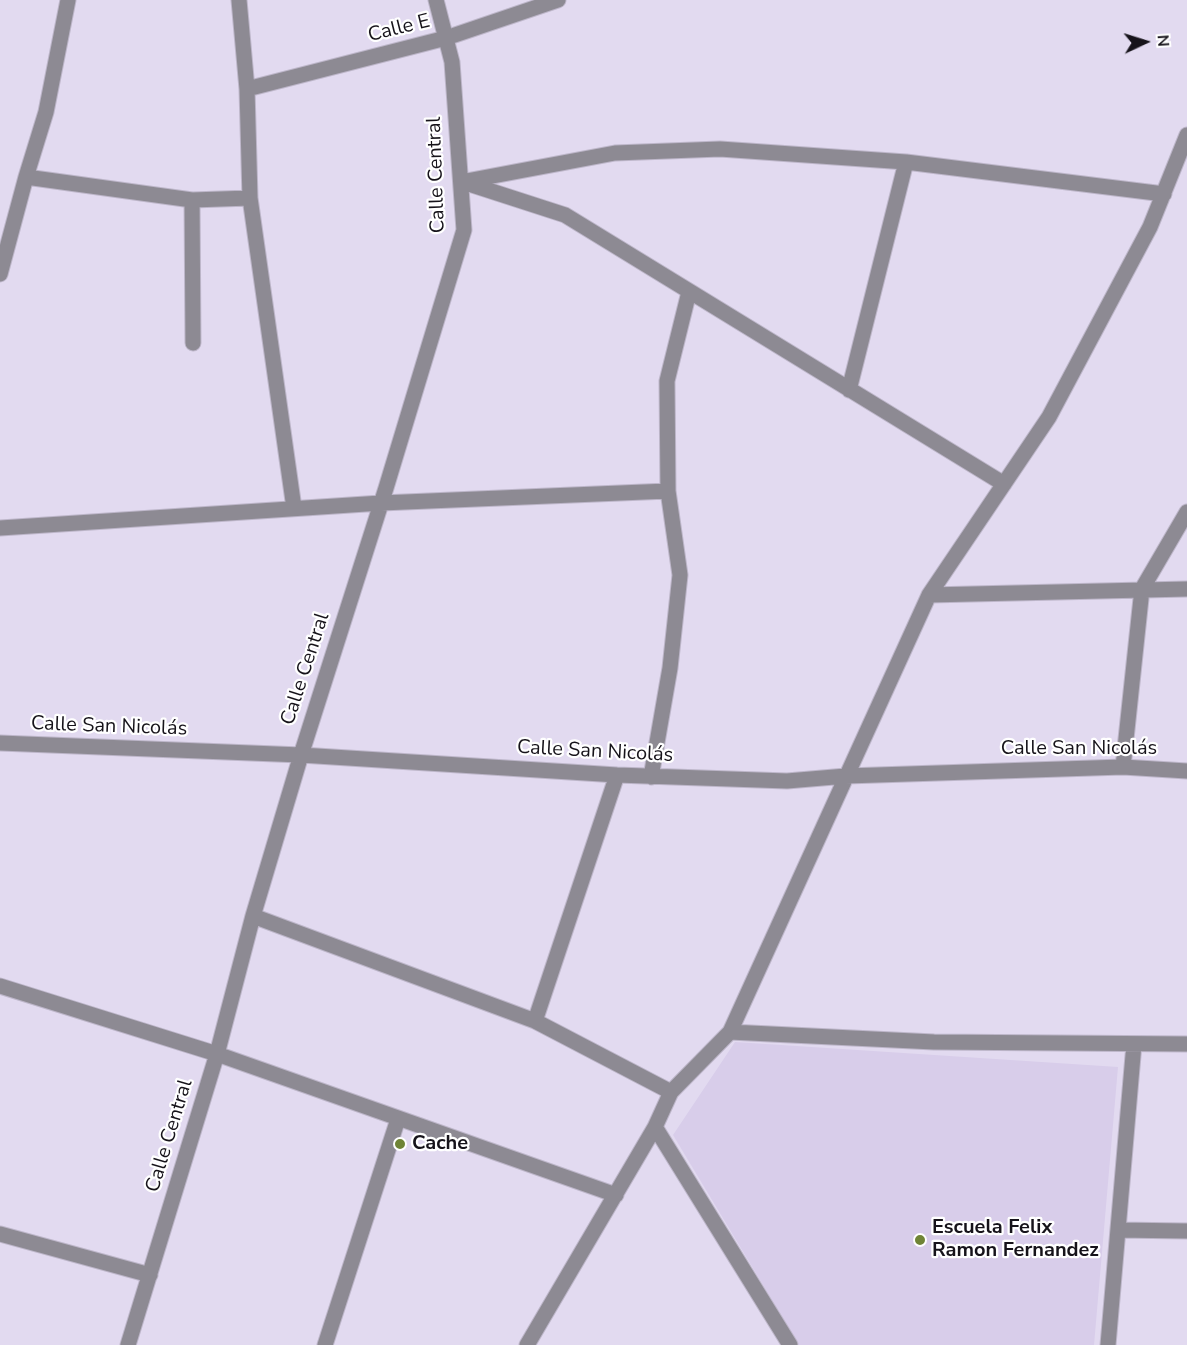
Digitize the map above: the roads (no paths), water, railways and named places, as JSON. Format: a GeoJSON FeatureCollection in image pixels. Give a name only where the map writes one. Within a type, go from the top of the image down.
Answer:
{"type":"FeatureCollection","features":[{"type":"Feature","properties":{"kind":"street"},"geometry":{"type":"LineString","coordinates":[[0,274],[46,112],[68,0]]}},
{"type":"Feature","properties":{"kind":"street"},"geometry":{"type":"LineString","coordinates":[[239,0],[247,89],[250,198],[294,508]]}},
{"type":"Feature","properties":{"kind":"street","name":"Calle Central"},"geometry":{"type":"LineString","coordinates":[[129,1345],[217,1054],[301,755],[464,231],[452,62],[436,0]]}},
{"type":"Feature","properties":{"kind":"street","name":"Calle E"},"geometry":{"type":"LineString","coordinates":[[247,89],[446,38],[558,0]]}},
{"type":"Feature","properties":{"kind":"street"},"geometry":{"type":"LineString","coordinates":[[535,1343],[655,1127],[671,1092],[730,1032],[929,595],[1049,417],[1150,227],[1187,135]]}},
{"type":"Feature","properties":{"kind":"street"},"geometry":{"type":"LineString","coordinates":[[460,182],[615,153],[720,149],[906,162],[1164,194]]}},
{"type":"Feature","properties":{"kind":"street"},"geometry":{"type":"LineString","coordinates":[[849,390],[906,162]]}},
{"type":"Feature","properties":{"kind":"street"},"geometry":{"type":"LineString","coordinates":[[26,177],[192,200],[250,198]]}},
{"type":"Feature","properties":{"kind":"street"},"geometry":{"type":"LineString","coordinates":[[460,182],[565,215],[1004,484]]}},
{"type":"Feature","properties":{"kind":"street"},"geometry":{"type":"LineString","coordinates":[[192,200],[193,343]]}},
{"type":"Feature","properties":{"kind":"street"},"geometry":{"type":"LineString","coordinates":[[651,777],[670,668],[680,575],[669,491],[667,381],[689,292]]}},
{"type":"Feature","properties":{"kind":"street"},"geometry":{"type":"LineString","coordinates":[[0,528],[381,503],[669,491]]}},
{"type":"Feature","properties":{"kind":"street"},"geometry":{"type":"LineString","coordinates":[[1123,768],[1142,589],[1187,512]]}},
{"type":"Feature","properties":{"kind":"street"},"geometry":{"type":"LineString","coordinates":[[929,595],[1187,589]]}},
{"type":"Feature","properties":{"kind":"street","name":"Calle San Nicolás"},"geometry":{"type":"LineString","coordinates":[[0,743],[301,755],[651,777],[788,781],[846,776],[1123,768],[1187,771]]}},
{"type":"Feature","properties":{"kind":"street"},"geometry":{"type":"LineString","coordinates":[[535,1022],[617,775]]}},
{"type":"Feature","properties":{"kind":"street"},"geometry":{"type":"LineString","coordinates":[[254,916],[535,1022],[671,1092]]}},
{"type":"Feature","properties":{"kind":"street"},"geometry":{"type":"LineString","coordinates":[[0,986],[217,1054],[616,1195]]}},
{"type":"Feature","properties":{"kind":"street"},"geometry":{"type":"LineString","coordinates":[[730,1032],[934,1042],[1187,1044]]}},
{"type":"Feature","properties":{"kind":"street"},"geometry":{"type":"LineString","coordinates":[[1108,1345],[1134,1044]]}},
{"type":"Feature","properties":{"kind":"street"},"geometry":{"type":"LineString","coordinates":[[325,1345],[398,1119]]}},
{"type":"Feature","properties":{"kind":"street"},"geometry":{"type":"LineString","coordinates":[[655,1127],[790,1345]]}},
{"type":"Feature","properties":{"kind":"street"},"geometry":{"type":"LineString","coordinates":[[1118,1230],[1187,1231]]}},
{"type":"Feature","properties":{"kind":"street"},"geometry":{"type":"LineString","coordinates":[[0,1234],[150,1275]]}},
{"type":"Feature","properties":{"kind":"place","name":"Cache"},"geometry":{"type":"Point","coordinates":[400,1144]}},
{"type":"Feature","properties":{"kind":"place","name":"Escuela Felix Ramon Fernandez"},"geometry":{"type":"Point","coordinates":[920,1240]}}]}
